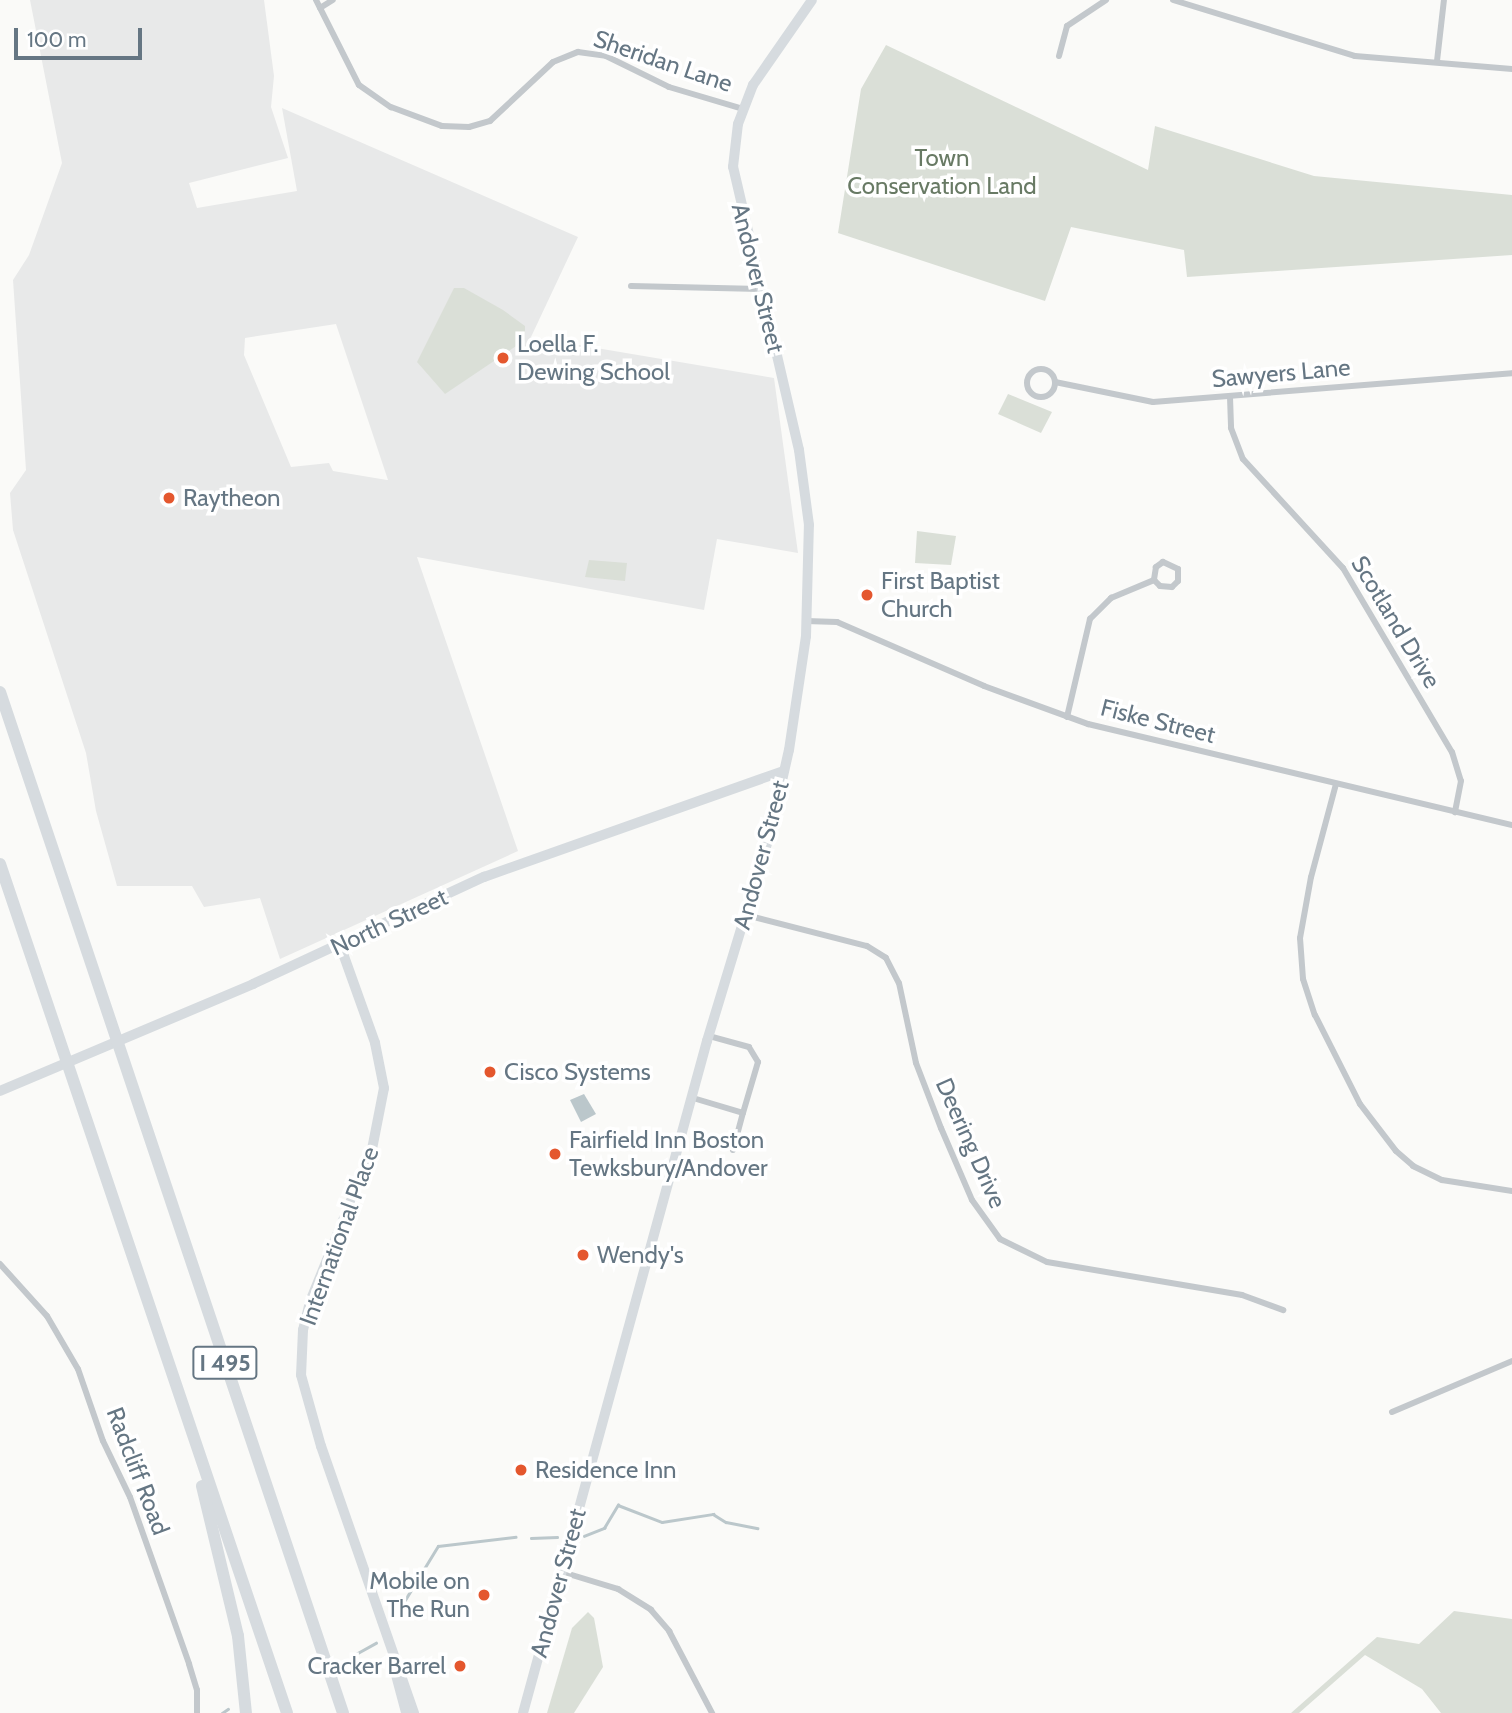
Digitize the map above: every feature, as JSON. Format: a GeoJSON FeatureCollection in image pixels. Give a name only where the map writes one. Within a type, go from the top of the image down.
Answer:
{"type":"FeatureCollection","features":[{"type":"Feature","properties":{"kind":"highway","name":"I 495"},"geometry":{"type":"LineString","coordinates":[[0,692],[343,1713]]}},
{"type":"Feature","properties":{"kind":"highway","name":"I 495"},"geometry":{"type":"LineString","coordinates":[[0,864],[287,1713]]}},
{"type":"Feature","properties":{"kind":"highway"},"geometry":{"type":"LineString","coordinates":[[174,1381],[228,1589],[246,1713]]}},
{"type":"Feature","properties":{"kind":"main road","name":"Andover Street"},"geometry":{"type":"LineString","coordinates":[[523,1713],[784,771],[806,621],[809,525],[800,463],[733,167],[743,108],[765,64],[813,0]]}},
{"type":"Feature","properties":{"kind":"main road","name":"North Street"},"geometry":{"type":"LineString","coordinates":[[0,1091],[130,1038],[340,945],[484,877],[784,771]]}},
{"type":"Feature","properties":{"kind":"main road","name":"International Place"},"geometry":{"type":"LineString","coordinates":[[340,945],[375,1043],[384,1088],[372,1149],[310,1302],[303,1330],[301,1375],[321,1446],[414,1713]]}},
{"type":"Feature","properties":{"kind":"main road","name":"International Place"},"geometry":{"type":"LineString","coordinates":[[391,1647],[406,1713]]}},
{"type":"Feature","properties":{"kind":"street","name":"Sheridan Lane"},"geometry":{"type":"LineString","coordinates":[[316,0],[359,85],[391,107],[442,126],[469,127],[489,121],[553,62],[578,52],[606,56],[669,87],[743,108]]}},
{"type":"Feature","properties":{"kind":"street"},"geometry":{"type":"LineString","coordinates":[[320,8],[333,0]]}},
{"type":"Feature","properties":{"kind":"street"},"geometry":{"type":"LineString","coordinates":[[1059,56],[1067,26],[1106,0]]}},
{"type":"Feature","properties":{"kind":"street"},"geometry":{"type":"LineString","coordinates":[[1173,0],[1355,56],[1512,69]]}},
{"type":"Feature","properties":{"kind":"street"},"geometry":{"type":"LineString","coordinates":[[1437,61],[1444,0]]}},
{"type":"Feature","properties":{"kind":"street"},"geometry":{"type":"LineString","coordinates":[[631,286],[760,289]]}},
{"type":"Feature","properties":{"kind":"street","name":"Sawyers Lane"},"geometry":{"type":"LineString","coordinates":[[1039,369],[1051,373],[1055,382],[1052,391],[1041,397],[1027,386],[1031,373],[1039,369]]}},
{"type":"Feature","properties":{"kind":"street","name":"Sawyers Lane"},"geometry":{"type":"LineString","coordinates":[[1055,382],[1143,401],[1230,397],[1512,373]]}},
{"type":"Feature","properties":{"kind":"street","name":"Scotland Drive"},"geometry":{"type":"LineString","coordinates":[[1230,397],[1231,428],[1243,459],[1343,568],[1452,752],[1461,781],[1455,812]]}},
{"type":"Feature","properties":{"kind":"street"},"geometry":{"type":"LineString","coordinates":[[1067,717],[1090,619],[1111,598],[1154,580],[1159,564],[1172,563],[1178,569],[1178,581],[1172,587],[1164,588],[1154,580]]}},
{"type":"Feature","properties":{"kind":"street","name":"Fiske Street"},"geometry":{"type":"LineString","coordinates":[[806,621],[837,622],[1067,717],[1512,825]]}},
{"type":"Feature","properties":{"kind":"street"},"geometry":{"type":"LineString","coordinates":[[1336,784],[1311,877],[1300,938],[1303,979],[1315,1014],[1360,1104],[1396,1151],[1441,1180],[1512,1191]]}},
{"type":"Feature","properties":{"kind":"street","name":"Deering Drive"},"geometry":{"type":"LineString","coordinates":[[746,915],[867,946],[886,958],[899,983],[916,1063],[941,1128],[972,1200],[1000,1239],[1034,1258],[1242,1295],[1283,1310]]}},
{"type":"Feature","properties":{"kind":"street"},"geometry":{"type":"LineString","coordinates":[[709,1035],[749,1047],[756,1054],[758,1062],[733,1150]]}},
{"type":"Feature","properties":{"kind":"street"},"geometry":{"type":"LineString","coordinates":[[693,1098],[743,1113]]}},
{"type":"Feature","properties":{"kind":"street","name":"Radcliff Road"},"geometry":{"type":"LineString","coordinates":[[0,1264],[47,1316],[84,1384],[103,1441],[130,1497],[189,1664],[197,1690],[197,1713]]}},
{"type":"Feature","properties":{"kind":"street"},"geometry":{"type":"LineString","coordinates":[[1392,1412],[1512,1361]]}},
{"type":"Feature","properties":{"kind":"street"},"geometry":{"type":"LineString","coordinates":[[562,1572],[618,1589],[651,1610],[673,1638],[712,1713]]}},
{"type":"Feature","properties":{"kind":"shaded area"},"geometry":{"type":"Polygon","coordinates":[[[30,0],[264,0],[274,76],[271,107],[288,158],[189,183],[197,208],[297,191],[282,108],[578,237],[531,337],[774,378],[798,553],[717,539],[704,610],[417,557],[518,851],[280,959],[260,898],[204,907],[192,886],[117,886],[96,811],[86,753],[13,530],[10,493],[26,470],[13,280],[29,255],[62,163],[30,0]],[[336,324],[245,338],[244,355],[291,467],[329,463],[333,471],[388,480],[336,324]]]}},
{"type":"Feature","properties":{"kind":"shaded area"},"geometry":{"type":"Polygon","coordinates":[[[584,1094],[596,1114],[581,1122],[570,1100],[584,1094]]]}},
{"type":"Feature","properties":{"kind":"green space","name":"Town Conservation Land"},"geometry":{"type":"Polygon","coordinates":[[[886,45],[1148,170],[1155,126],[1314,176],[1512,195],[1512,255],[1187,277],[1184,250],[1071,227],[1045,301],[838,233],[861,89],[886,45]]]}},
{"type":"Feature","properties":{"kind":"green space"},"geometry":{"type":"Polygon","coordinates":[[[454,288],[464,288],[525,326],[525,340],[445,394],[417,362],[454,288]]]}},
{"type":"Feature","properties":{"kind":"green space"},"geometry":{"type":"Polygon","coordinates":[[[1008,394],[1052,412],[1041,433],[998,414],[1008,394]]]}},
{"type":"Feature","properties":{"kind":"green space"},"geometry":{"type":"Polygon","coordinates":[[[917,531],[956,536],[951,565],[915,563],[917,531]]]}},
{"type":"Feature","properties":{"kind":"green space"},"geometry":{"type":"Polygon","coordinates":[[[589,560],[627,563],[625,581],[585,577],[589,560]]]}},
{"type":"Feature","properties":{"kind":"green space"},"geometry":{"type":"Polygon","coordinates":[[[1454,1611],[1512,1619],[1512,1713],[1441,1713],[1422,1689],[1365,1655],[1299,1713],[1291,1713],[1377,1637],[1419,1644],[1454,1611]]]}},
{"type":"Feature","properties":{"kind":"green space"},"geometry":{"type":"Polygon","coordinates":[[[588,1612],[594,1618],[603,1667],[574,1713],[547,1713],[572,1628],[588,1612]]]}},
{"type":"Feature","properties":{"kind":"waterway"},"geometry":{"type":"LineString","coordinates":[[584,1536],[604,1528],[618,1505],[662,1522],[713,1514],[726,1522],[757,1528]]}},
{"type":"Feature","properties":{"kind":"waterway"},"geometry":{"type":"LineString","coordinates":[[394,1618],[438,1546],[515,1537]]}},
{"type":"Feature","properties":{"kind":"waterway"},"geometry":{"type":"LineString","coordinates":[[531,1538],[557,1537]]}},
{"type":"Feature","properties":{"kind":"waterway"},"geometry":{"type":"LineString","coordinates":[[354,1655],[376,1643]]}},
{"type":"Feature","properties":{"kind":"waterway"},"geometry":{"type":"LineString","coordinates":[[222,1713],[228,1709]]}},
{"type":"Feature","properties":{"kind":"place","name":"Loella F. Dewing School"},"geometry":{"type":"Point","coordinates":[503,358]}},
{"type":"Feature","properties":{"kind":"place","name":"Raytheon"},"geometry":{"type":"Point","coordinates":[169,498]}},
{"type":"Feature","properties":{"kind":"place","name":"First Baptist Church"},"geometry":{"type":"Point","coordinates":[867,595]}},
{"type":"Feature","properties":{"kind":"place","name":"Cisco Systems"},"geometry":{"type":"Point","coordinates":[490,1072]}},
{"type":"Feature","properties":{"kind":"place","name":"Fairfield Inn Boston Tewksbury/Andover"},"geometry":{"type":"Point","coordinates":[555,1154]}},
{"type":"Feature","properties":{"kind":"place","name":"Wendy's"},"geometry":{"type":"Point","coordinates":[583,1255]}},
{"type":"Feature","properties":{"kind":"place","name":"Residence Inn"},"geometry":{"type":"Point","coordinates":[521,1470]}},
{"type":"Feature","properties":{"kind":"place","name":"Mobile on The Run"},"geometry":{"type":"Point","coordinates":[484,1595]}},
{"type":"Feature","properties":{"kind":"place","name":"Cracker Barrel"},"geometry":{"type":"Point","coordinates":[460,1666]}}]}
